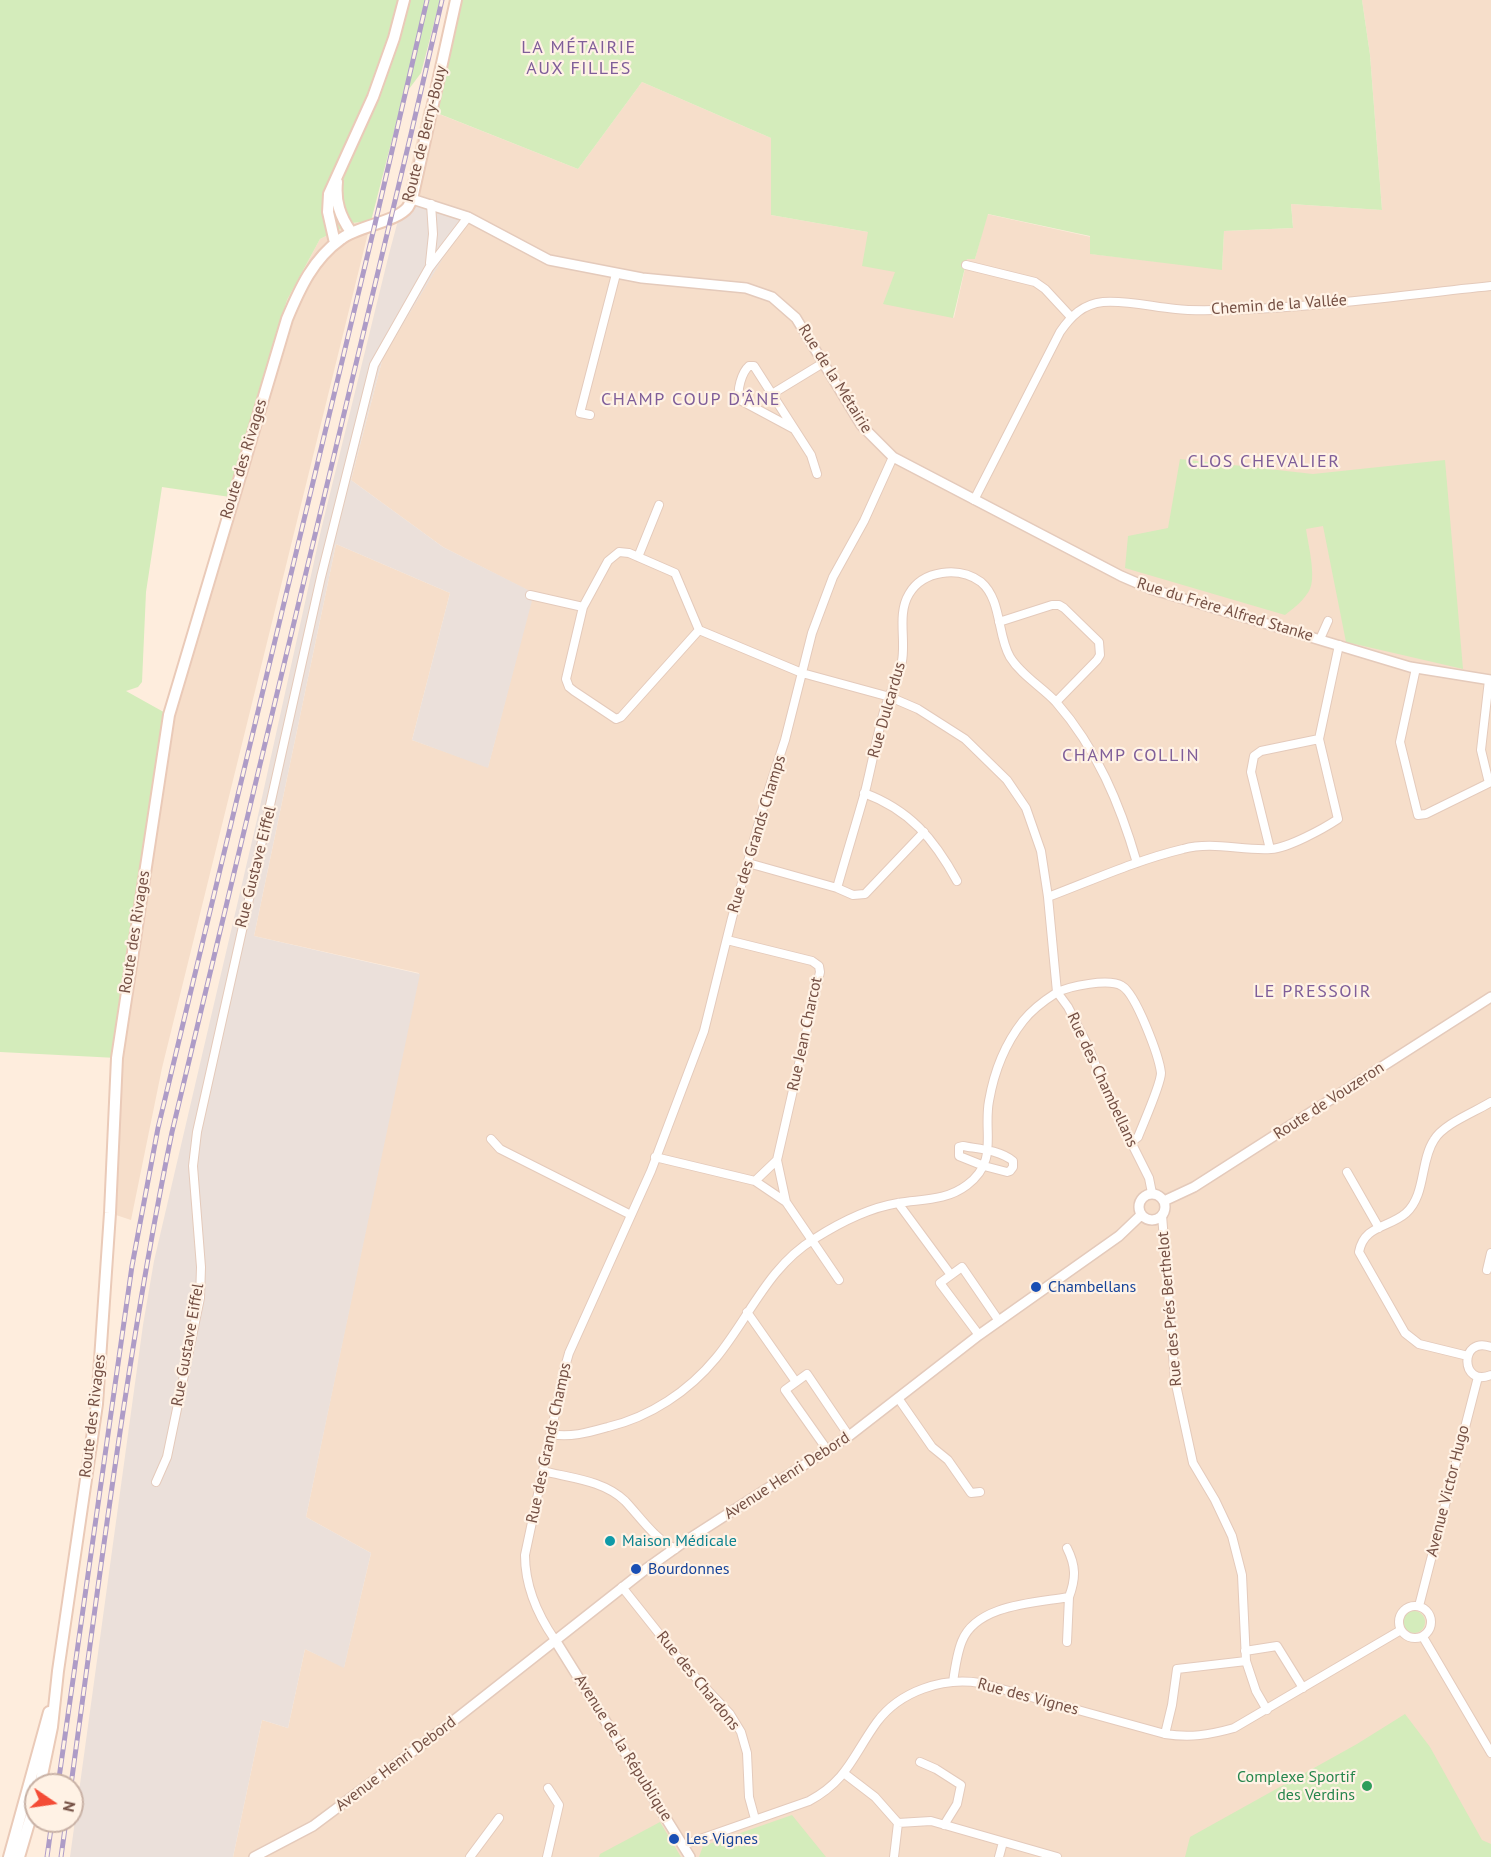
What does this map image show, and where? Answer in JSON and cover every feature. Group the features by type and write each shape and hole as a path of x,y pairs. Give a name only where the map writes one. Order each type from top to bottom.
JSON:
{"main road":[{"path":"335,243 327,203 332,186 373,97 394,38 404,0"},
{"name":"Route de Berry-Bouy","path":"351,232 400,213 412,199 456,0"},
{"path":"338,175 337,202 351,232"},
{"name":"Route des Rivages","path":"58,1671 97,1404 120,1036 169,715 287,319 309,272 335,243 351,232"},
{"path":"42,1773 52,1727 58,1671"},
{"path":"9,1857 58,1671"},
{"path":"19,1857 26,1833"}],"street":[{"name":"Rue de la Métairie","path":"412,199 468,217 549,260 616,274 746,288 772,297 796,318 861,425 893,456 974,500"},
{"name":"Rue Gustave Eiffel","path":"429,268 433,234 431,204"},
{"name":"Rue Gustave Eiffel","path":"156,1482 167,1457 197,1314 201,1267 193,1180 194,1151 321,577 374,365 429,268 468,217"},
{"path":"966,265 1035,282 1045,289 1071,317"},
{"path":"590,415 580,413 616,274"},
{"name":"Chemin de la Vallée","path":"974,500 1060,332 1077,311 1089,305 1103,302 1179,310 1275,308 1491,286"},
{"path":"772,394 824,363"},
{"path":"794,429 740,400 738,395 745,370 749,366 754,366 811,455 817,474"},
{"path":"774,418 778,418 783,411"},
{"name":"Rue des Grands Champs","path":"555,1640 534,1602 525,1570 527,1543 569,1353 651,1171 704,1031 748,863 785,740 812,633 833,577 864,521 893,456"},
{"name":"Rue du Frère Alfred Stanke","path":"974,500 1121,576 1151,589 1416,668 1490,680"},
{"path":"638,556 659,505"},
{"path":"623,552 638,556 675,573 699,630 621,717 616,719 574,691 567,684 566,674 583,607 612,557 623,552"},
{"name":"Rue Dulcardus","path":"837,888 890,697 902,663 904,604 909,592 927,578 947,572 970,575 983,584 992,597 1010,657 1056,702 1088,745 1108,780 1124,818 1137,863"},
{"path":"530,595 583,607"},
{"path":"999,622 1052,605 1059,605 1099,642 1100,655 1056,702"},
{"path":"1320,639 1328,621"},
{"name":"Rue des Chambellans","path":"699,630 802,673 890,697 918,709 948,727 972,746 1007,780 1026,808 1041,851 1058,992 1089,1048 1108,1096 1149,1178 1152,1193"},
{"path":"1048,897 1137,863 1185,848 1207,846 1270,849 1294,843 1338,819 1319,739 1339,645"},
{"path":"1416,668 1400,742 1418,815 1426,814 1489,783 1481,750 1490,680"},
{"path":"1270,849 1251,771 1254,756 1261,751 1319,739"},
{"path":"864,793 884,800 924,832 940,851 957,880"},
{"path":"748,863 837,888 853,895 866,894 924,832"},
{"name":"Rue Jean Charcot","path":"727,940 812,961 819,966 820,972 777,1161 786,1202"},
{"path":"551,1434 560,1436 582,1434 615,1426 639,1417 667,1402 701,1375 717,1357 767,1282 812,1239 867,1211 898,1203 951,1195 969,1184 984,1166 989,1151 987,1124 989,1102 1001,1058 1012,1036 1025,1018 1058,992 1086,984 1110,982 1121,985 1128,991 1143,1020 1161,1075 1138,1137 1130,1143"},
{"name":"Route de Vouzeron","path":"1164,1201 1194,1187 1491,997"},
{"path":"1468,1356 1419,1344 1405,1333 1359,1252 1361,1240 1406,1213 1416,1199 1432,1142 1441,1131 1491,1102"},
{"path":"491,1139 500,1149 631,1215"},
{"path":"963,1146 989,1151 1010,1158 1013,1161 1010,1171 984,1166 958,1156 957,1150 963,1146"},
{"name":"Rue Jean Charcot","path":"655,1156 755,1180 786,1202 839,1281"},
{"path":"755,1180 777,1161"},
{"path":"1347,1172 1379,1228"},
{"path":"1152,1193 1160,1196 1164,1201 1165,1208 1156,1220 1148,1220 1141,1215 1138,1209 1139,1201 1143,1196 1152,1193"},
{"path":"898,1203 951,1275"},
{"name":"Avenue Henri Debord","path":"257,1856 313,1826 448,1725 622,1587 675,1549 849,1436 979,1335 1119,1236 1141,1215"},
{"name":"Rue des Prés Berthelot","path":"1162,1215 1175,1380 1193,1463 1232,1533 1239,1560 1246,1661 1256,1691 1267,1710"},
{"path":"1487,1270 1491,1253"},
{"path":"979,1335 940,1282 962,1267 999,1321"},
{"path":"747,1312 796,1382"},
{"path":"1491,1347 1486,1345 1475,1347 1467,1361 1469,1371 1478,1377 1491,1375"},
{"path":"828,1451 785,1390 807,1374 849,1436"},
{"name":"Avenue Victor Hugo","path":"1419,1606 1478,1377"},
{"path":"898,1398 932,1447 948,1460 971,1493 980,1492"},
{"path":"543,1471 580,1479 624,1500 656,1536 675,1549"},
{"path":"1066,1642 1074,1563 1067,1548"},
{"name":"Rue des Chardons","path":"622,1587 684,1665 730,1714 741,1732 747,1753 749,1797 755,1820"},
{"path":"952,1682 962,1640 981,1618 998,1610 1069,1597"},
{"path":"1419,1606 1428,1611 1432,1621 1430,1630 1424,1637 1413,1639 1401,1630 1399,1621 1402,1612 1410,1607 1419,1606"},
{"name":"Rue des Vignes","path":"683,1845 809,1801 826,1792 845,1774 878,1720 896,1704 923,1688 970,1681 1165,1734 1186,1737 1208,1736 1234,1728 1267,1710 1401,1630"},
{"path":"1424,1637 1491,1753"},
{"name":"Avenue de la République","path":"555,1640 690,1857"},
{"path":"1245,1651 1277,1646 1303,1688"},
{"path":"1165,1734 1177,1669 1246,1661"},
{"path":"920,1762 961,1785 957,1804 944,1825"},
{"path":"845,1774 875,1797 898,1823 894,1857"},
{"path":"548,1788 559,1805 548,1857"},
{"path":"470,1857 499,1818"},
{"path":"898,1823 931,1821 1057,1857"},
{"path":"999,1857 1003,1842"}],"shaded area":[{"path":"1362,0 1491,0 1491,1857 233,1857 262,1720 288,1728 305,1649 344,1667 371,1553 306,1517 419,973 254,936 336,544 450,593 412,740 488,767 533,593 443,547 351,480 383,357 467,217 400,213 424,108 578,169 642,82 771,138 771,215 868,232 895,271 954,318 967,259 975,259 987,214 1091,237 1091,254 1222,269 1224,231 1293,228 1291,204 1382,210 1370,55"},
{"path":"412,199 468,217 383,357 351,480 443,547 534,593 488,768 412,740 450,593 336,544 254,936 420,974 306,1517 371,1553 344,1668 305,1649 288,1728 262,1720 233,1857 70,1857 73,1833 84,1833 84,1773 82,1773 143,1325 154,1261 259,811 321,530 400,213"},
{"path":"371,221 162,1068 131,1220 110,1213 117,1058 169,715 287,300 320,239 352,223"}],"green space":[{"path":"0,0 440,0 421,73 403,97 371,221 352,223 320,239 287,300 230,497 162,487 146,592 142,682 138,687 126,691 169,715 117,1058 0,1052"},
{"path":"456,0 1362,0 1370,55 1382,210 1291,204 1293,228 1224,231 1222,270 1090,254 1090,236 988,214 975,259 967,259 953,318 883,304 895,272 862,266 868,232 771,215 771,138 642,82 578,169 432,111"},
{"path":"1180,459 1313,474 1445,460 1463,669 1346,642 1323,526 1306,529 1312,570 1311,585 1304,598 1285,615 1125,568 1128,536 1168,528"},
{"path":"1414,1611 1422,1614 1425,1622 1422,1630 1414,1633 1406,1630 1403,1622 1406,1614"},
{"name":"Complexe Sportif des Verdins","path":"1405,1714 1430,1747 1482,1840 1491,1844 1491,1857 1185,1857 1190,1837 1357,1744"},
{"path":"792,1815 826,1857 699,1857 703,1846"},
{"path":"660,1822 681,1857 599,1857 600,1854"}],"railway":[{"path":"60,1773 132,1266 158,1128 427,0"},
{"path":"73,1773 129,1376 172,1132 442,0"},
{"path":"47,1857 50,1833"},
{"path":"61,1857 64,1833"}],"place":[{"name":"Chambellans","path":"1036,1287"},
{"name":"Maison Médicale","path":"610,1541"},
{"name":"Bourdonnes","path":"636,1569"},
{"name":"Complexe Sportif des Verdins","path":"1367,1786"},
{"name":"Les Vignes","path":"674,1839"}],"district":[{"name":"LA MÉTAIRIE AUX FILLES","path":"579,58"},
{"name":"CHAMP COUP D'ÂNE","path":"691,400"},
{"name":"CLOS CHEVALIER","path":"1264,462"},
{"name":"CHAMP COLLIN","path":"1131,756"},
{"name":"LE PRESSOIR","path":"1313,992"}]}
